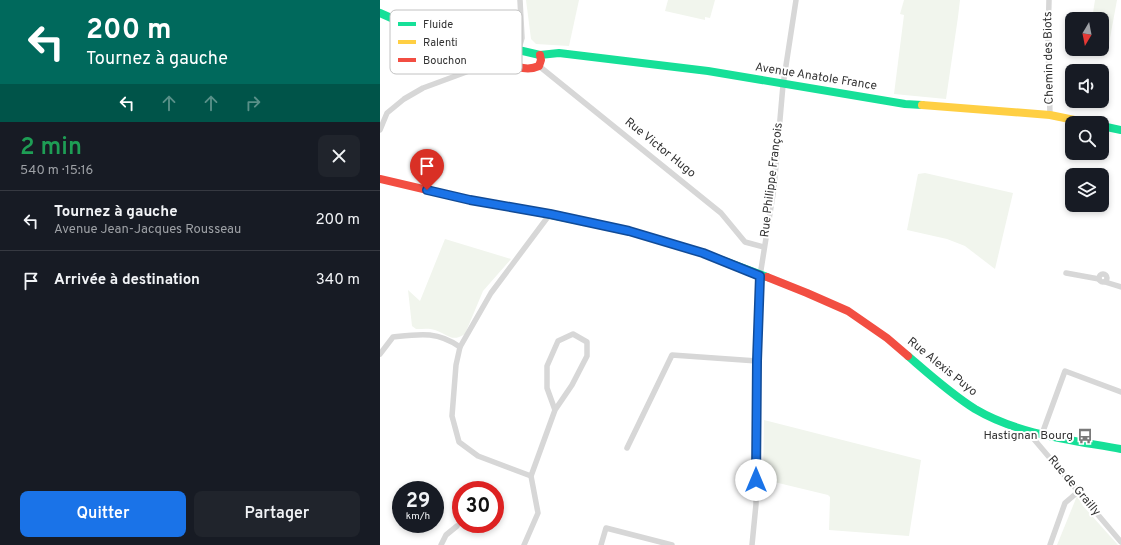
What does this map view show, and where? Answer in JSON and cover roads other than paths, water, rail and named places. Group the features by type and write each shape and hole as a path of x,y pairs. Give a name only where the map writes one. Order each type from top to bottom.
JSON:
{"street":[{"path":"520,0 521,10"},
{"name":"Rue Philippe François","path":"752,545 756,504 757,361 760,276 774,188 783,85 796,0"},
{"name":"Chemin des Biots","path":"1049,0 1048,40 1050,115"},
{"path":"380,13 390,17"},
{"name":"Avenue Anatole France","path":"522,54 540,55 559,53 708,71 783,85 905,104 1050,115 1065,118"},
{"path":"522,67 532,69 539,66 541,60 540,55"},
{"name":"Rue Victor Hugo","path":"539,66 721,213 745,242 764,247"},
{"path":"380,130 387,113 404,99 423,88 458,74"},
{"path":"1109,127 1121,130"},
{"name":"Rue Alexis Puyo","path":"380,179 470,200 550,214 629,231 703,253 807,293 848,311 888,338 948,390 976,409 1003,422 1042,434 1121,449"},
{"path":"531,476 478,456 459,442 452,416 456,365 460,347 491,292 550,214"},
{"path":"1066,273 1099,279 1101,282 1121,286"},
{"path":"380,354 393,337 423,334 444,338 460,347"},
{"path":"524,545 538,513 531,476 555,410 572,385 587,356 587,342 573,334 558,341 547,366 547,388 555,410"},
{"path":"627,448 672,355 757,361"},
{"path":"1042,434 1065,371 1121,392"},
{"name":"Rue de Grailly","path":"1027,430 1121,542"},
{"path":"1050,545 1065,503 1079,491"},
{"path":"601,545 606,528 672,545"},
{"path":"441,545 446,536 452,531"}],"place":[{"name":"Hastignan Bourg","path":"1085,436"}]}
